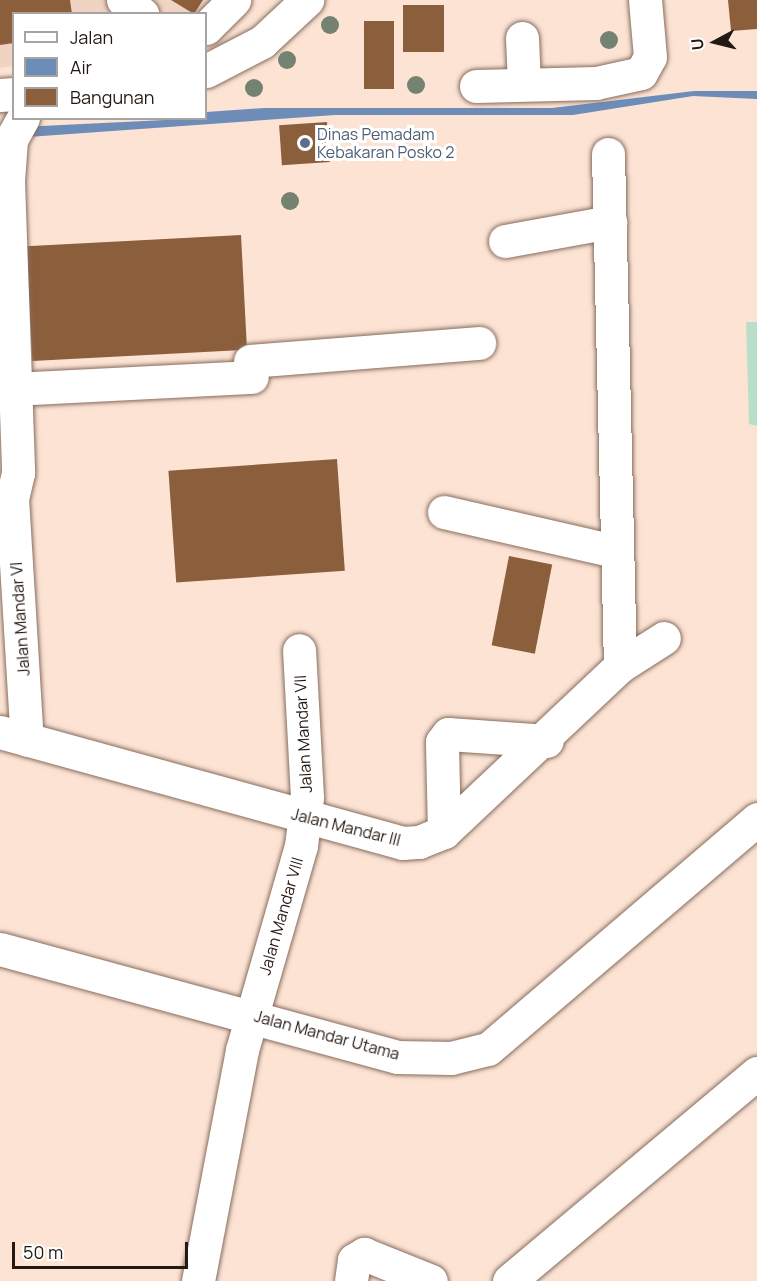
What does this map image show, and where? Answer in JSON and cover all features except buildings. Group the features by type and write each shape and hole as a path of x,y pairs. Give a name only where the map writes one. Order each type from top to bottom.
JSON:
{"street":[{"path":"123,0 139,12"},
{"path":"207,27 234,0"},
{"path":"476,86 596,83 640,73 650,57 645,0"},
{"path":"207,69 261,42 299,3"},
{"path":"522,38 524,84"},
{"path":"608,154 614,551 620,666"},
{"name":"Jalan Mandar VI","path":"9,166 14,389 7,484 14,736"},
{"path":"505,241 610,222"},
{"path":"14,389 251,369 479,343"},
{"path":"444,512 614,551"},
{"name":"Jalan Mandar III","path":"14,736 403,843 444,832 547,741 620,666 664,638"},
{"name":"Jalan Mandar VII","path":"299,650 306,817"},
{"path":"444,832 442,742 448,734 547,741"},
{"name":"Jalan Mandar VIII","path":"198,1281 252,1015 306,817"},
{"name":"Jalan Mandar Utama","path":"0,949 252,1015 397,1057 452,1058 488,1049 757,819"},
{"path":"509,1281 757,1072"},
{"path":"351,1281 354,1260 364,1254 431,1281"}],"shaded area":[{"path":"0,0 252,0 223,37 207,40 207,12 12,12 12,66 0,68"}],"green space":[{"path":"746,322 757,322 757,426 749,424"}],"water":[{"path":"694,91 757,91 757,99 693,96 573,115 335,115 0,139 0,128 207,120 207,112 264,108 552,108"}],"place":[{"name":"Dinas Pemadam Kebakaran Posko 2","path":"305,143"}]}
